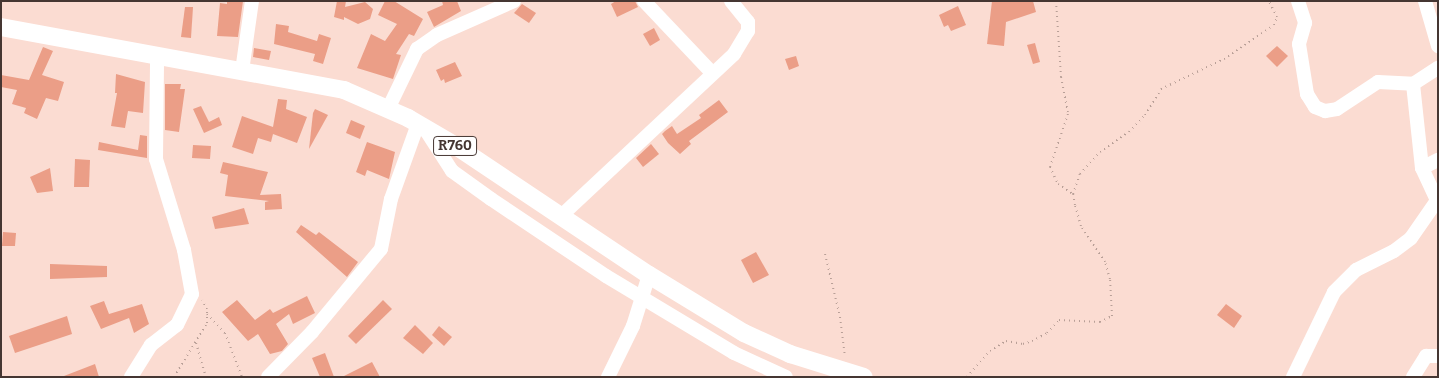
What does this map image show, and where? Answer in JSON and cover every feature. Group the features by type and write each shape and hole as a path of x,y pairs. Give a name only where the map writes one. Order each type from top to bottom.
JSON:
{"main road":[{"name":"R760","path":"1,27 344,90 421,126 649,275 744,333 790,354 845,374 864,377"}],"street":[{"path":"242,71 252,1"},
{"path":"388,109 417,49 437,35 514,1"},
{"path":"644,1 712,74"},
{"path":"561,216 734,54 748,31 748,22 744,13 731,1"},
{"path":"1298,1 1305,23 1299,44 1307,94 1315,107 1325,111 1337,109 1378,82 1413,84 1438,68"},
{"path":"1425,1 1438,46"},
{"path":"131,377 151,345 177,325 192,294 184,250 156,159 157,56"},
{"path":"1293,377 1334,292 1356,270 1394,251 1411,238 1437,203 1422,168 1413,84"},
{"path":"421,126 452,171 642,298 734,353 786,377"},
{"path":"268,377 312,332 382,249 391,199 421,126"},
{"path":"1422,168 1438,160"},
{"path":"608,377 623,350 649,275"},
{"path":"1413,377 1426,356 1438,356"}],"path":[{"path":"1056,1 1061,77 1068,114 1050,167 1058,184 1073,194"},
{"path":"967,377 990,351 1006,342 1023,344 1032,341 1046,333 1059,320 1100,322 1112,316 1110,279 1106,262 1081,226 1073,194 1080,174 1090,161 1130,132 1145,116 1161,89 1224,59 1274,25 1277,17 1269,1"},
{"path":"825,254 840,317 845,374"},
{"path":"174,377 207,324 207,314 199,292"},
{"path":"207,314 225,332 242,377"},
{"path":"196,343 206,377"}],"building":[{"path":"227,1 243,1 238,37 217,36 220,3 227,4"},
{"path":"337,1 346,1 345,7 365,2 373,9 370,19 358,24 344,17 344,20 334,17"},
{"path":"385,1 394,1 423,19 414,36 409,34 396,54 401,55 393,79 357,68 371,34 385,41 397,24 378,15"},
{"path":"442,1 457,1 461,11 434,27 427,12 443,5"},
{"path":"616,1 635,1 638,7 617,17 611,4"},
{"path":"992,1 1033,1 1036,12 1006,22 1004,46 987,44"},
{"path":"522,4 536,13 529,23 514,13"},
{"path":"958,6 966,25 951,31 948,25 944,27 939,15"},
{"path":"185,7 193,7 191,38 181,37"},
{"path":"276,24 289,26 288,32 317,41 319,34 331,38 323,64 313,61 315,54 274,44"},
{"path":"654,28 660,40 650,46 643,34"},
{"path":"1035,43 1040,62 1033,64 1027,45"},
{"path":"1277,46 1288,56 1277,67 1266,56"},
{"path":"43,47 53,51 42,75 64,82 58,101 46,98 37,119 24,113 26,108 12,104 17,90 1,87 1,75 29,80"},
{"path":"254,48 271,51 269,60 253,57"},
{"path":"796,56 799,66 789,70 785,59"},
{"path":"455,62 462,76 445,83 444,79 441,81 436,70"},
{"path":"116,74 145,82 143,113 128,111 125,128 111,126 117,93 115,93"},
{"path":"165,84 181,84 180,89 185,89 179,132 165,130"},
{"path":"278,99 287,100 286,109 307,117 297,143 273,134 271,142 258,138 253,154 232,147 242,116 273,127"},
{"path":"719,100 728,112 689,141 691,144 680,154 668,143 662,134 665,131 672,126 677,134 701,118 699,115"},
{"path":"201,106 209,122 219,117 222,125 204,133 193,109"},
{"path":"315,109 328,115 309,149 313,113"},
{"path":"351,120 365,126 360,139 346,133"},
{"path":"140,135 147,136 147,158 98,150 99,142 138,150"},
{"path":"367,142 395,152 389,179 367,170 365,176 356,172"},
{"path":"651,144 659,154 643,167 636,158"},
{"path":"193,145 211,146 210,159 192,158"},
{"path":"75,159 90,160 89,187 74,187"},
{"path":"223,162 268,172 260,195 281,194 282,209 265,210 265,202 269,201 225,196 228,175 220,173"},
{"path":"50,168 53,191 37,193 30,177"},
{"path":"244,208 249,224 215,229 212,217"},
{"path":"301,225 316,235 319,232 358,262 347,277 296,232"},
{"path":"3,232 16,233 15,246 2,246"},
{"path":"756,252 769,275 753,283 741,260"},
{"path":"50,264 107,266 107,277 50,279"},
{"path":"307,296 315,313 293,324 289,314 276,324 288,344 282,351 270,354 258,334 248,341 222,312 237,300 255,320 270,309 273,313"},
{"path":"383,300 392,309 356,344 348,336"},
{"path":"104,301 109,314 142,304 149,324 134,333 129,318 101,329 90,306"},
{"path":"1226,304 1242,316 1234,328 1217,315"},
{"path":"67,316 72,334 15,353 9,336"},
{"path":"415,325 433,343 423,354 403,338"},
{"path":"439,326 452,337 444,346 432,335"},
{"path":"325,353 334,377 320,377 312,358"},
{"path":"372,362 380,377 342,377"},
{"path":"95,364 99,377 64,377 64,376"}]}
